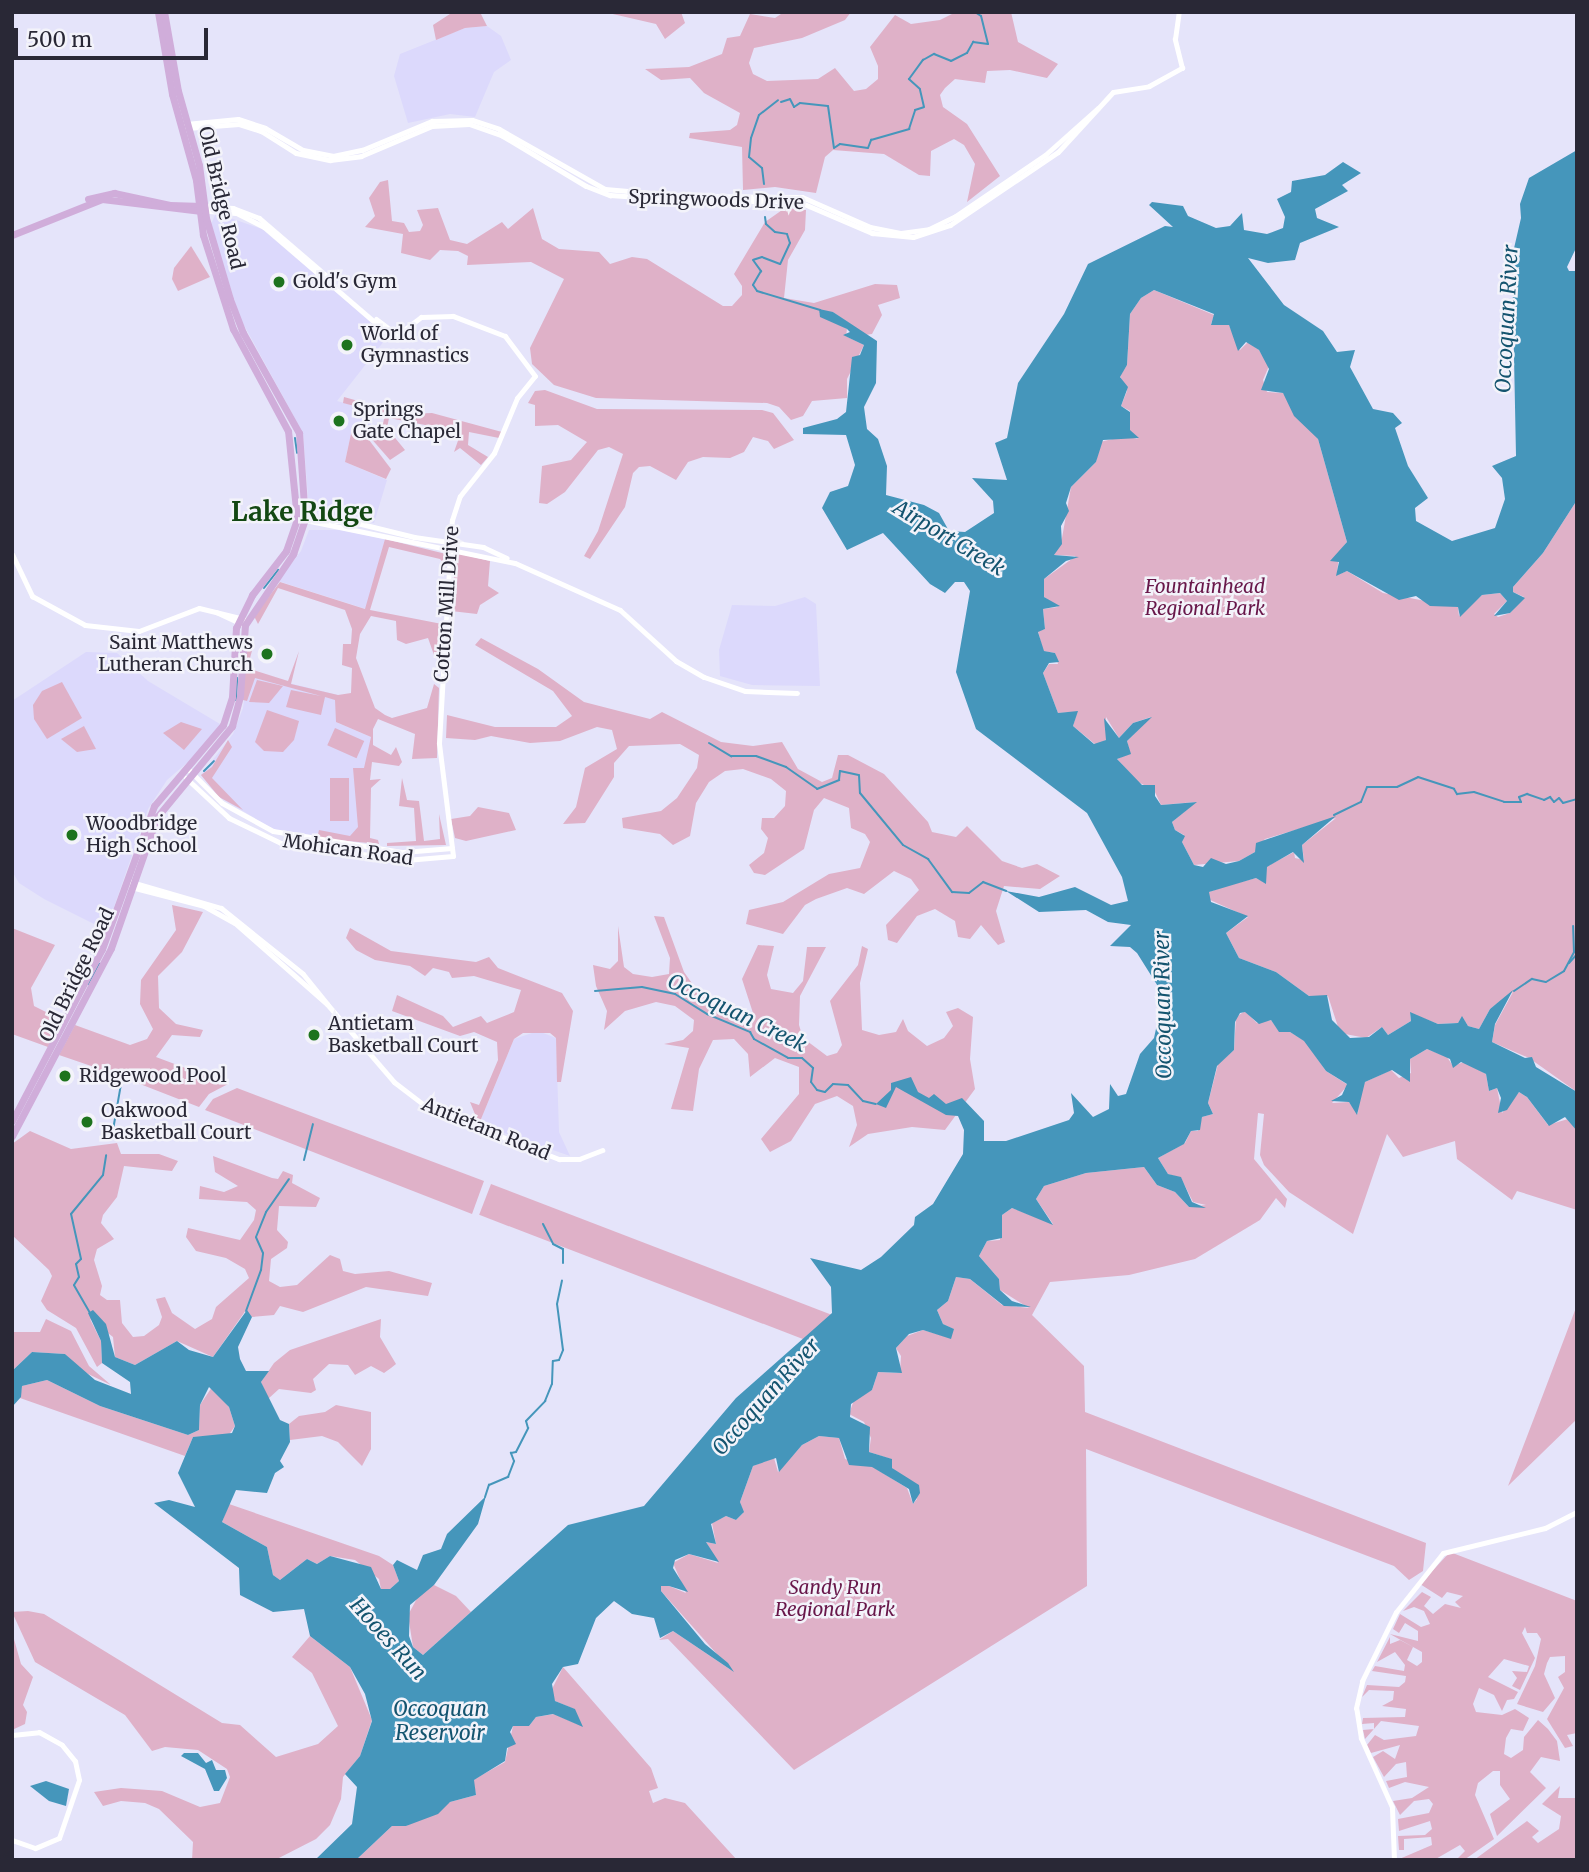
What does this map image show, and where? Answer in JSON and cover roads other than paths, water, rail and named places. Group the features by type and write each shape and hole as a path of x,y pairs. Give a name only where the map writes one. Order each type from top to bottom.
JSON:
{"main road":[{"name":"Old Bridge Road","path":"158,12 170,81 186,126"},
{"name":"Old Bridge Road","path":"164,12 202,208 229,319 288,431 301,519"},
{"path":"12,235 113,198 173,211 202,208"},
{"name":"Old Bridge Road","path":"12,1136 109,953 151,813 210,746 226,718 242,621 290,559 301,519 298,429 238,323 202,208"},
{"path":"288,431 298,429"},
{"name":"Old Bridge Road","path":"12,1121 102,950 130,884"}],"street":[{"name":"Springwoods Drive","path":"186,126 239,124 305,156 339,160 361,156 432,126 469,124 501,135 586,186 610,195 797,201 872,233 907,238 938,231 975,210 1058,152 1098,108 1121,89 1149,86 1182,68 1175,39 1179,12"},
{"name":"Cotton Mill Drive","path":"202,208 236,213 264,228 395,336 421,317 453,316 505,336 535,376 517,398 494,453 457,503 451,546 439,743 453,856"},
{"path":"301,519 353,522 425,542 483,547 620,610 676,661 704,677 745,691 797,693"},
{"path":"12,554 32,596 85,625 135,631 187,610 213,611 242,621"},
{"name":"Mohican Road","path":"187,773 222,803 272,831 403,852 452,848"},
{"name":"Mohican Road","path":"187,773 229,818 281,842 406,860 453,856"},
{"name":"Antietam Road","path":"130,884 223,915 327,1004 394,1082 428,1108 559,1159 579,1158 601,1150"},
{"path":"1394,1860 1392,1807 1360,1738 1356,1708 1362,1681 1396,1612 1443,1553 1545,1528 1577,1512"},
{"path":"12,1735 38,1732 62,1745 75,1761 79,1780 68,1822 57,1840 35,1847 12,1840"}],"water":[{"name":"Occoquan Reservoir","path":"1577,150 1577,246 1567,267 1569,271 1577,271 1577,500 1543,553 1513,587 1513,592 1525,598 1510,613 1494,616 1507,601 1500,593 1482,595 1460,617 1458,607 1430,606 1416,596 1399,600 1347,571 1336,576 1339,562 1330,561 1347,542 1318,439 1294,416 1283,393 1261,390 1269,369 1259,350 1246,342 1238,351 1229,325 1211,325 1214,314 1154,290 1141,298 1130,314 1127,365 1120,377 1128,387 1121,406 1130,412 1130,430 1139,438 1103,440 1096,462 1071,487 1066,503 1069,511 1061,526 1062,544 1054,555 1079,557 1066,561 1044,579 1044,597 1060,606 1043,609 1045,629 1038,632 1044,651 1055,653 1059,662 1049,663 1043,673 1058,713 1078,711 1073,726 1094,744 1106,740 1104,718 1119,738 1133,723 1152,717 1127,741 1131,754 1117,759 1142,785 1155,785 1155,796 1161,805 1197,802 1172,822 1175,830 1185,836 1182,842 1194,865 1203,867 1211,858 1226,864 1239,861 1255,852 1256,843 1336,816 1302,845 1304,863 1293,852 1267,867 1266,884 1256,878 1209,892 1211,902 1248,916 1226,933 1239,958 1276,972 1309,996 1327,995 1332,1020 1350,1038 1369,1037 1382,1027 1388,1035 1411,1021 1410,1012 1438,1024 1458,1023 1462,1016 1468,1026 1479,1029 1490,1009 1513,990 1495,1024 1492,1042 1525,1058 1532,1057 1536,1067 1577,1092 1577,1131 1565,1117 1549,1126 1527,1097 1519,1092 1507,1110 1498,1113 1501,1098 1497,1088 1489,1091 1486,1074 1461,1062 1453,1068 1450,1059 1427,1049 1410,1059 1410,1082 1392,1070 1365,1082 1357,1115 1349,1102 1331,1101 1342,1095 1347,1084 1326,1071 1304,1041 1290,1032 1279,1032 1271,1020 1259,1024 1245,1012 1240,1013 1235,1022 1234,1050 1217,1066 1208,1103 1213,1114 1202,1117 1200,1130 1191,1131 1184,1144 1158,1158 1168,1174 1181,1177 1192,1202 1206,1208 1189,1207 1175,1192 1157,1185 1144,1167 1086,1173 1044,1186 1036,1199 1053,1225 1012,1208 1002,1215 1002,1238 987,1241 979,1256 999,1279 1000,1290 1012,1301 1031,1307 1004,1306 970,1279 956,1277 948,1301 937,1310 943,1324 954,1329 951,1339 923,1330 909,1334 896,1348 902,1373 878,1372 872,1390 851,1404 850,1417 870,1427 869,1452 892,1459 892,1468 919,1485 920,1493 913,1504 909,1489 872,1467 849,1465 839,1438 819,1436 802,1445 779,1472 776,1458 753,1466 740,1502 744,1512 736,1520 726,1516 711,1524 716,1544 706,1542 719,1562 689,1554 675,1560 673,1568 688,1592 669,1586 661,1586 661,1591 705,1644 728,1663 734,1672 673,1631 660,1638 654,1618 632,1614 614,1601 596,1618 578,1664 563,1667 552,1684 555,1701 575,1709 583,1727 553,1714 536,1717 529,1726 513,1726 510,1732 516,1744 507,1748 505,1761 474,1780 476,1795 450,1802 438,1814 406,1826 392,1826 356,1860 315,1860 352,1824 357,1787 345,1774 360,1756 372,1721 365,1694 350,1667 310,1636 304,1609 273,1612 240,1595 239,1568 154,1503 169,1500 195,1507 178,1473 193,1437 232,1433 235,1426 229,1407 209,1387 200,1405 199,1430 188,1435 100,1406 47,1380 22,1386 21,1397 12,1407 12,1371 32,1352 65,1354 95,1380 131,1394 130,1382 102,1363 101,1341 88,1313 93,1310 106,1324 115,1357 135,1365 177,1341 189,1350 213,1357 247,1310 252,1317 238,1347 240,1359 246,1371 269,1371 261,1382 280,1420 289,1424 290,1442 280,1461 284,1467 275,1473 267,1493 236,1490 222,1522 267,1547 273,1575 280,1580 307,1559 317,1564 330,1556 371,1567 381,1589 390,1589 399,1581 393,1565 397,1560 417,1570 423,1555 441,1549 447,1534 486,1496 478,1524 434,1585 410,1605 409,1636 413,1647 423,1655 568,1525 644,1506 736,1398 832,1313 831,1287 810,1258 861,1270 881,1257 914,1225 915,1217 933,1204 963,1154 964,1130 958,1116 946,1115 896,1087 886,1108 876,1104 891,1090 891,1083 911,1077 918,1092 929,1098 934,1094 946,1104 962,1098 984,1121 984,1141 1006,1141 1069,1120 1074,1113 1071,1093 1093,1117 1109,1109 1110,1084 1118,1096 1126,1094 1140,1054 1154,1038 1159,1015 1159,988 1137,953 1130,947 1110,946 1131,925 1108,922 1086,910 1039,912 1006,891 1039,897 1075,887 1111,905 1128,901 1122,877 1087,813 976,729 956,672 970,591 964,582 955,582 945,593 930,584 883,533 847,550 822,508 830,492 848,486 855,465 846,435 803,434 803,428 837,419 846,412 852,357 860,355 864,345 843,335 850,332 847,329 820,317 819,309 833,312 877,341 876,383 864,407 867,429 878,439 887,466 886,495 924,505 939,513 949,531 965,532 994,513 993,501 972,478 1007,480 995,443 1007,438 1018,383 1064,314 1088,264 1165,226 1173,227 1149,205 1152,202 1183,206 1188,216 1216,228 1230,226 1242,213 1244,230 1267,234 1283,228 1285,217 1277,199 1291,192 1292,181 1325,175 1343,162 1361,173 1342,185 1348,191 1315,209 1317,218 1339,227 1300,243 1295,260 1268,263 1248,258 1284,305 1323,331 1337,352 1355,350 1350,367 1373,409 1393,413 1402,423 1395,428 1408,466 1428,498 1415,508 1416,521 1452,541 1495,528 1505,499 1502,478 1492,466 1516,456 1512,257 1521,218 1520,204 1529,178"},
{"path":"184,1753 198,1753 206,1763 212,1760 216,1770 225,1770 227,1778 219,1791 214,1791 205,1769 181,1756"},
{"path":"46,1781 69,1789 66,1806 49,1801 30,1786"}],"waterway":[{"name":"Airport Creek","path":"781,102 790,99 794,107 800,103 828,106 834,148 840,144 868,148 871,140 909,129 915,110 924,107 920,89 909,79 923,60 934,54 951,61 967,53 973,42 988,44 981,16 975,12"},
{"name":"Airport Creek","path":"764,184 762,168 749,157 751,138 759,115 778,100"},
{"name":"Airport Creek","path":"765,217 766,224 775,232 787,234 790,243 780,264 762,257 753,260 761,271 753,285 757,291 820,310"},
{"path":"295,438 297,453"},
{"path":"264,588 278,570"},
{"path":"236,700 237,678"},
{"path":"709,743 731,756 756,756 786,767 817,789 839,780 840,771 859,775 860,793 903,845 928,859 952,892 969,893 983,882 1006,891"},
{"path":"204,771 214,761"},
{"path":"1334,815 1361,802 1367,787 1397,787 1418,777 1454,789 1457,794 1474,792 1504,802 1521,802 1519,797 1527,794 1544,800 1550,797 1554,802 1559,798 1563,803 1577,799"},
{"path":"1514,991 1532,979 1546,982 1564,971 1574,952 1573,926"},
{"path":"1569,963 1577,954"},
{"path":"88,984 99,964"},
{"name":"Occoquan Creek","path":"595,991 642,987 675,994 707,1014 750,1032 754,1039 788,1058 802,1058 813,1068 811,1082 817,1090 825,1092 833,1084 848,1085 863,1101 876,1104"},
{"path":"113,1130 121,1084"},
{"path":"304,1160 313,1124"},
{"path":"90,1313 74,1285 79,1277 76,1264 81,1259 71,1214 103,1175 106,1155"},
{"path":"246,1311 261,1270 263,1253 256,1237 266,1212 289,1179"},
{"path":"543,1224 553,1244 563,1249 563,1263"},
{"path":"485,1497 489,1485 508,1477 514,1461 511,1453 516,1452 528,1428 526,1421 545,1401 552,1384 553,1361 559,1360 563,1350 557,1304 562,1281"}],"place":[{"name":"Gold's Gym","path":"279,282"},
{"name":"World of Gymnastics","path":"347,345"},
{"name":"Springs Gate Chapel","path":"339,421"},
{"name":"Saint Matthews Lutheran Church","path":"267,654"},
{"name":"Woodbridge High School","path":"72,835"},
{"name":"Antietam Basketball Court","path":"314,1035"},
{"name":"Ridgewood Pool","path":"65,1076"},
{"name":"Oakwood Basketball Court","path":"87,1122"}],"district":[{"name":"Lake Ridge","path":"302,512"}],"water label":[{"name":"Occoquan River","path":"1507,319"},
{"name":"Occoquan River","path":"1163,1005"},
{"name":"Occoquan River","path":"766,1397"},
{"name":"Hooes Run","path":"388,1639"}],"park label":[{"name":"Fountainhead Regional Park","path":"1205,598"},
{"name":"Sandy Run Regional Park","path":"835,1599"}]}
